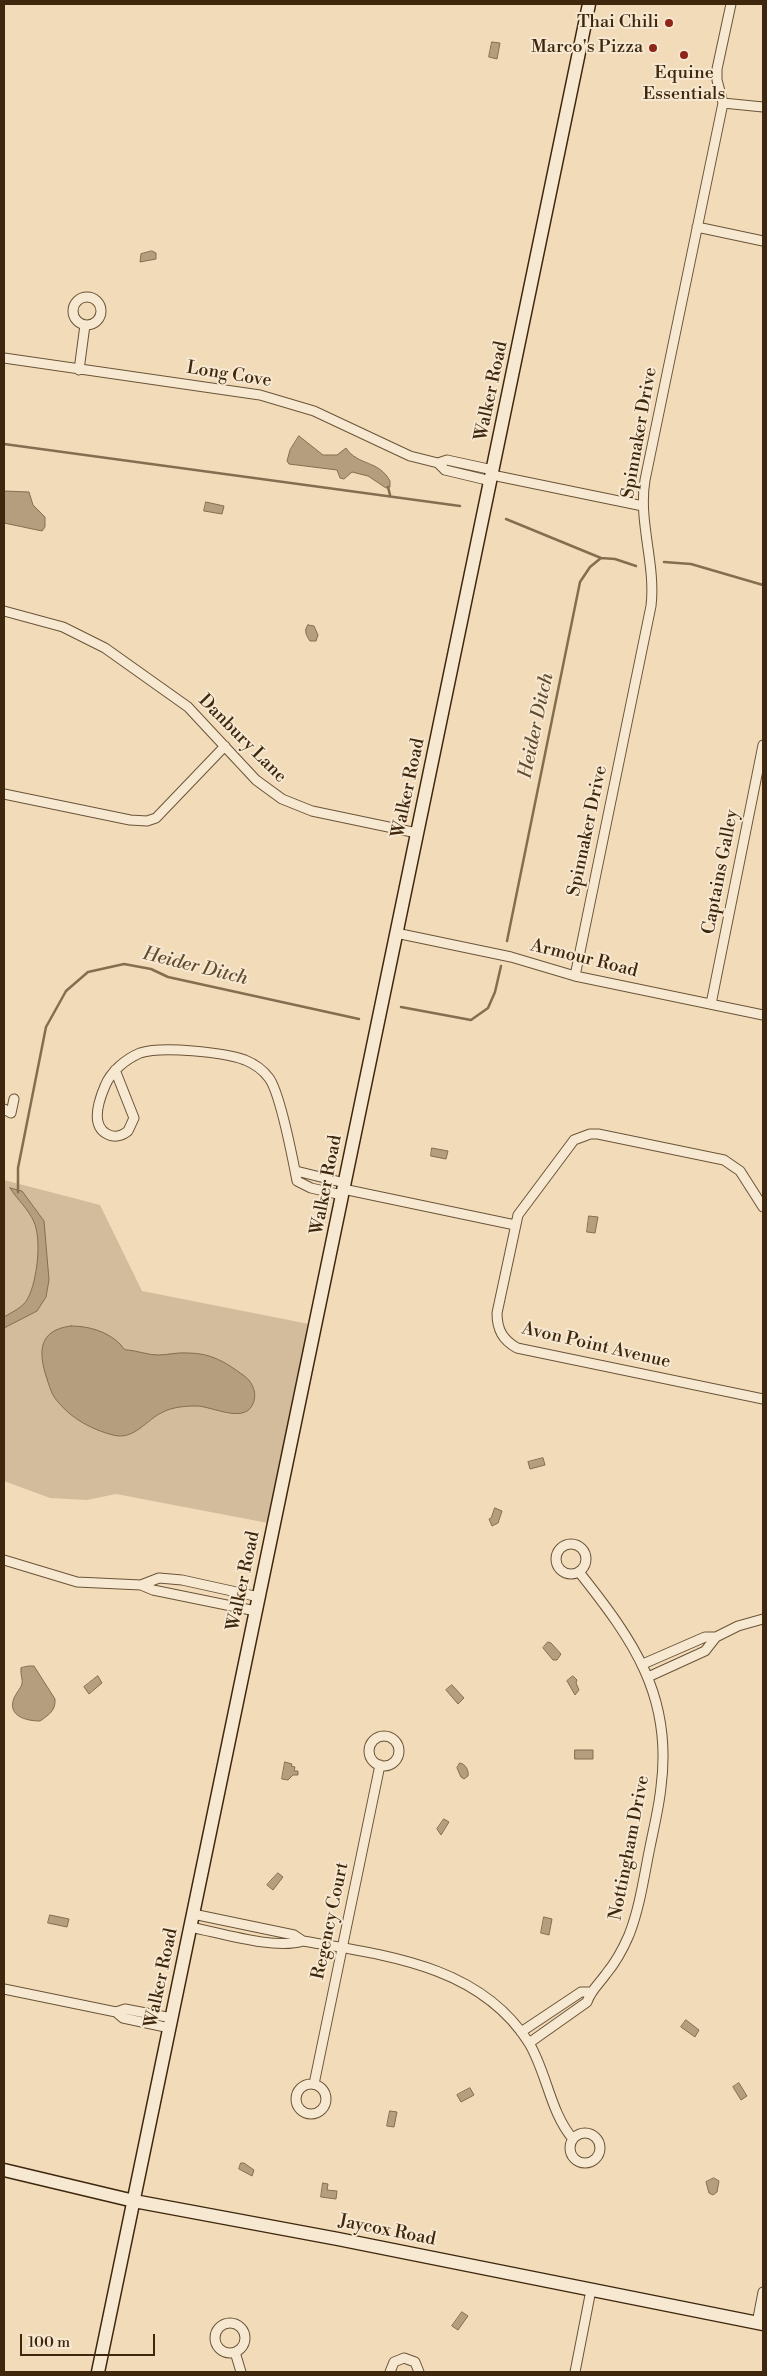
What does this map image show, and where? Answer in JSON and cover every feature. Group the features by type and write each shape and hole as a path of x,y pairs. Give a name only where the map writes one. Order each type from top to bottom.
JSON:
{"street":[{"name":"Walker Road","path":"98,2372 589,4"},
{"path":"731,4 717,69 717,80 723,103 763,107"},
{"name":"Spinnaker Drive","path":"575,976 651,606 652,568 642,506 645,480 723,103"},
{"path":"697,227 763,241"},
{"path":"79,370 85,325"},
{"name":"Long Cove","path":"4,358 260,395 314,411 410,456 438,463 447,460 492,475 642,506"},
{"name":"Danbury Lane","path":"4,612 62,627 105,648 188,707 260,784 291,804 312,811 417,833"},
{"name":"Captains Galley","path":"711,1004 763,745"},
{"path":"4,794 130,820 147,821 164,811 226,746"},
{"name":"Armour Road","path":"396,933 511,957 575,976 763,1015"},
{"path":"116,1070 134,1118 128,1131 114,1136 101,1129 97,1113 99,1098 106,1083 116,1070 126,1060 155,1050 223,1055 244,1060 258,1067 270,1079 276,1094 296,1171 343,1189 515,1225"},
{"path":"4,1110 11,1112 14,1099"},
{"name":"Avon Point Avenue","path":"763,1207 740,1171 724,1160 598,1134 590,1134 574,1140 522,1209 515,1225 497,1313 499,1330 510,1343 523,1349 763,1398"},
{"path":"4,1560 77,1582 141,1585 153,1590 256,1612"},
{"name":"Nottingham Drive","path":"529,2043 587,2002 590,1992 615,1962 629,1934 638,1904 662,1787 663,1746 657,1705 648,1676 624,1630 579,1572"},
{"path":"141,1585 159,1578 182,1580 259,1597"},
{"path":"643,1664 705,1638 716,1637 738,1626 763,1619"},
{"path":"648,1676 705,1652 716,1637"},
{"name":"Regency Court","path":"314,2084 380,1766"},
{"path":"193,1914 294,1936 303,1941 424,1965 454,1977 495,2004 521,2032 541,2067 563,2126 573,2139"},
{"path":"190,1927 273,1943 292,1945 303,1941"},
{"path":"4,1989 116,2012 125,2009 171,2023"},
{"name":"Nottingham Drive","path":"521,2032 581,1992 590,1992"},
{"name":"Jaycox Road","path":"4,2170 134,2201 338,2238 760,2323"},
{"path":"575,2372 591,2290"},
{"path":"760,2323 763,2292"},
{"path":"235,2352 241,2372"},
{"path":"390,2372 394,2362 406,2358 415,2362 419,2372"}],"shaded area":[{"path":"492,42 500,43 497,59 489,57"},
{"path":"152,251 156,253 156,259 140,262 141,254"},
{"path":"299,436 323,455 337,455 346,448 356,458 374,466 385,474 390,481 390,487 386,488 368,476 352,472 344,479 340,478 337,470 289,464 287,461 290,450"},
{"path":"4,491 29,492 33,505 45,517 45,527 42,531 4,523"},
{"path":"206,502 224,506 222,514 204,511"},
{"path":"308,625 314,626 318,635 316,641 310,641 308,638 306,631"},
{"path":"432,1148 448,1151 446,1159 431,1156"},
{"path":"4,1180 100,1205 142,1291 309,1324 268,1523 116,1494 87,1500 50,1498 4,1481"},
{"path":"10,1188 22,1191 44,1221 49,1280 46,1297 37,1311 4,1328 4,1317 21,1307 28,1298 34,1281 38,1249 34,1222"},
{"path":"589,1216 598,1217 595,1233 587,1232"},
{"path":"71,1326 91,1328 103,1333 115,1339 126,1350 154,1355 196,1353 217,1359 249,1380 254,1390 254,1401 250,1408 237,1414 196,1406 171,1409 157,1415 127,1435 113,1435 98,1430 83,1423 64,1409 50,1389 44,1369 42,1351 47,1337 60,1328"},
{"path":"543,1458 545,1465 530,1469 528,1462"},
{"path":"495,1508 502,1511 498,1523 492,1526 489,1519"},
{"path":"548,1642 561,1654 557,1660 553,1660 543,1648"},
{"path":"34,1666 55,1699 53,1709 40,1721 29,1720 19,1716 13,1709 14,1698 22,1684 21,1668"},
{"path":"98,1676 102,1683 89,1694 84,1687"},
{"path":"573,1676 577,1680 576,1683 579,1690 575,1695 567,1681"},
{"path":"452,1685 464,1698 458,1704 446,1690"},
{"path":"575,1750 593,1750 593,1759 575,1759"},
{"path":"285,1762 295,1767 294,1771 298,1771 298,1775 293,1775 288,1780 282,1779"},
{"path":"460,1763 465,1766 468,1772 468,1776 464,1779 457,1768"},
{"path":"444,1819 449,1822 441,1835 437,1829"},
{"path":"278,1873 283,1877 273,1890 267,1885"},
{"path":"50,1915 69,1919 67,1927 48,1923"},
{"path":"544,1917 552,1919 549,1935 541,1933"},
{"path":"686,2020 699,2030 695,2037 681,2027"},
{"path":"739,2083 747,2096 741,2100 733,2087"},
{"path":"470,2088 474,2095 461,2102 457,2095"},
{"path":"390,2111 397,2112 394,2127 387,2126"},
{"path":"241,2163 254,2170 252,2176 239,2169"},
{"path":"714,2178 719,2181 717,2192 713,2195 709,2193 706,2182"},
{"path":"323,2183 328,2184 327,2190 337,2191 336,2199 321,2197"},
{"path":"462,2312 468,2316 458,2330 452,2326"}],"waterway":[{"path":"4,444 460,506"},
{"path":"388,487 390,495"},
{"path":"506,519 601,558"},
{"name":"Heider Ditch","path":"507,941 580,582 590,567 601,558 615,559 636,566"},
{"name":"Heider Ditch","path":"664,562 691,564 763,585"},
{"name":"Heider Ditch","path":"18,1192 18,1168 46,1027 66,991 88,972 124,964 151,969 168,977 359,1019"},
{"name":"Heider Ditch","path":"401,1007 471,1020 488,1008 495,992 501,966"}],"place":[{"name":"Thai Chili","path":"669,23"},
{"name":"Marco's Pizza","path":"653,48"},
{"name":"Equine Essentials","path":"684,55"}]}
